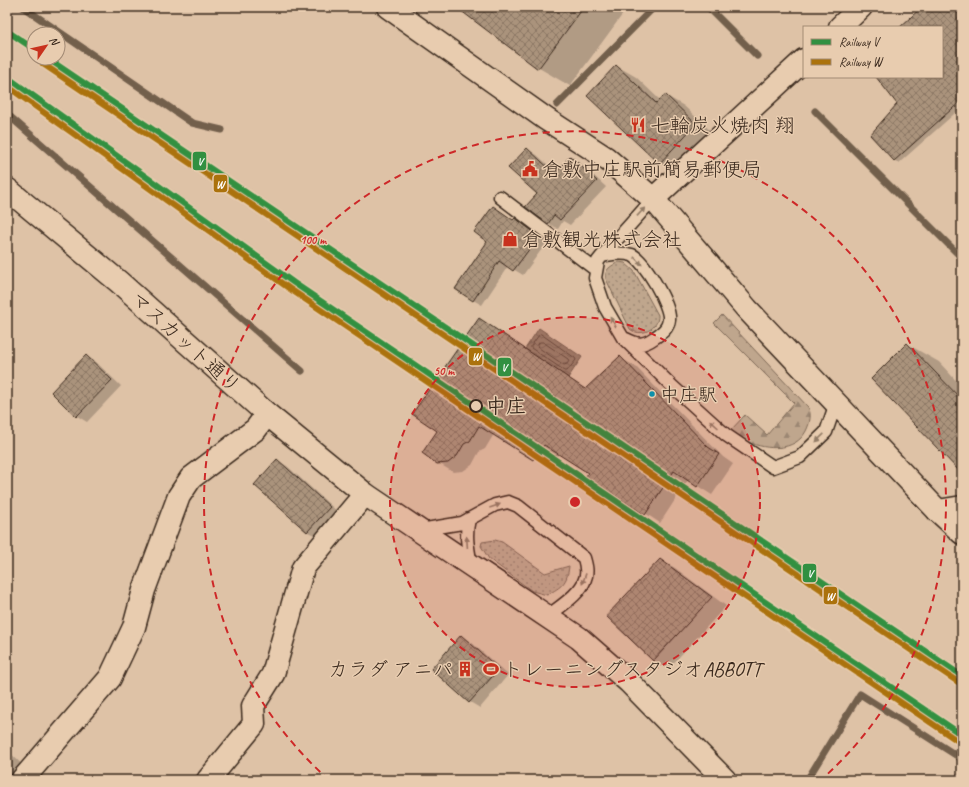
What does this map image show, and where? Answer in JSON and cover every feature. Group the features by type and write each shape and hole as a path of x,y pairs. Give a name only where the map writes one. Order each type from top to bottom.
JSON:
{"street":[{"path":"388,7 546,119 606,158 653,199 747,309 938,511 962,533"},
{"path":"841,26 861,7"},
{"path":"653,199 803,61"},
{"name":"マスカット通り","path":"7,189 119,282 267,414 365,494 579,638 629,682 725,780"},
{"path":"22,780 110,678 134,627 144,590 179,496 191,478 256,429 267,414"},
{"path":"208,780 254,724 253,706 273,674 303,568 365,494"},
{"path":"938,511 962,507"}],"lane":[{"path":"500,197 596,270"},
{"path":"653,199 598,261 594,278 605,307 623,338 673,387 726,435 773,467 800,457 826,432 836,403"},
{"path":"602,256 621,253 633,256 649,273 666,302 670,319 665,331 647,343 637,344 623,338"},
{"path":"419,530 462,523 495,505 508,502 518,506 584,558 587,568 585,580 578,591 547,617"},
{"path":"470,519 466,530 471,565"}],"green space":[{"path":"619,262 625,263 634,271 658,315 655,324 648,331 639,333 630,329 606,279 607,270"},
{"path":"722,315 808,407 810,416 809,425 801,438 795,443 788,446 772,448 764,447 748,442 730,431 745,415 767,435 794,403 714,323"},
{"path":"495,540 502,542 545,573 569,566 565,581 560,587 547,595 532,591 489,559 481,546 482,542"}],"water":[{"path":"539,328 582,357 568,378 525,349"}],"building":[{"path":"456,7 584,7 538,69"},
{"path":"922,7 962,7 962,100 894,161 870,135 897,104 877,78 943,78 943,26 901,26"},
{"path":"616,65 656,103 665,94 696,124 659,164 587,96"},
{"path":"527,148 555,174 570,156 597,181 560,220 554,215 548,224 525,207 537,194 508,168"},
{"name":"倉敷観光株式会社","path":"493,206 513,220 515,218 539,236 513,271 499,261 473,301 455,289 487,242 474,232"},
{"path":"479,318 585,389 620,356 708,447 719,454 697,487 674,471 645,515 586,476 588,473 544,445 533,460 479,426 470,441 464,444 457,456 448,463 437,464 422,453 437,431 412,414"},
{"path":"907,343 962,400 962,474 871,379"},
{"path":"86,355 112,380 76,417 51,392"},
{"path":"277,459 330,507 307,532 254,485"},
{"path":"660,559 712,597 653,661 606,616"},
{"name":"カラダ アニパ","path":"461,635 499,669 469,703 431,669"}],"waterway":[{"path":"23,7 192,123 222,130"},
{"path":"557,105 654,7"},
{"path":"708,7 757,56"},
{"path":"815,111 962,258"},
{"path":"7,114 302,371"},
{"path":"807,780 860,694 962,759"}],"rail line":[{"name":"V","path":"7,31 26,44"},
{"name":"W","path":"46,66 958,682"},
{"name":"V","path":"59,66 962,676"},
{"name":"V","path":"7,77 294,283 962,735"},
{"name":"W","path":"7,86 290,289 958,741"}],"place":[{"name":"七輪炭火焼肉 翔","path":"638,125"},
{"name":"倉敷中庄駅前簡易郵便局","path":"530,169"},
{"name":"倉敷観光株式会社","path":"510,239"},
{"name":"中庄駅","path":"652,394"},
{"name":"中庄","path":"476,406"},
{"name":"カラダ アニパ","path":"465,669"},
{"name":"トレーニングスタジオABBOTT","path":"491,669"}]}
